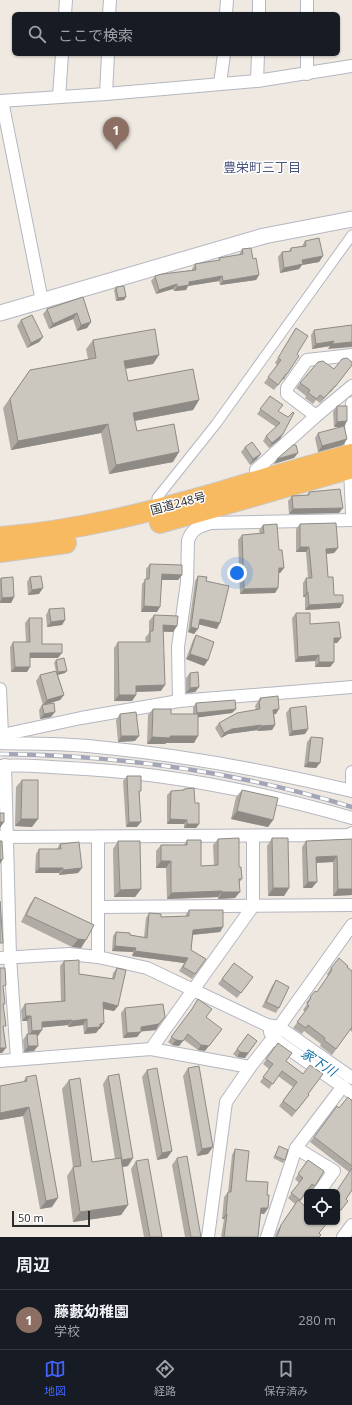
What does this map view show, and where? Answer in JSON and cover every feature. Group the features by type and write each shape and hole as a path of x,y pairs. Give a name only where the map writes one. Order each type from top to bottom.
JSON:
{"highway":[{"name":"国道248号","path":"0,537 74,528 117,519 258,481 351,461"},
{"name":"国道248号","path":"0,552 66,543 152,525 208,517 351,461"}],"street":[{"path":"65,12 66,0"},
{"path":"110,0 110,12"},
{"path":"226,12 227,0"},
{"path":"258,12 259,0"},
{"path":"307,0 307,12"},
{"path":"59,97 62,56"},
{"path":"106,94 108,56"},
{"path":"220,84 224,56"},
{"path":"257,81 258,56"},
{"path":"307,56 307,74"},
{"path":"42,301 1,101 257,81 352,66"},
{"path":"0,313 264,236 352,219"},
{"path":"157,498 235,399 352,235"},
{"path":"316,416 287,394 287,388 307,360 352,354"},
{"path":"258,481 256,470 352,386"},
{"path":"352,403 352,513"},
{"path":"179,701 178,648 187,582 188,541 196,528 208,517 352,520"},
{"path":"1,739 81,718 179,701 352,687"},
{"path":"0,688 1,739"},
{"path":"1,739 96,746 170,755 253,770 352,791 352,772"},
{"path":"17,1059 5,957 2,766 104,770 177,778 255,792 352,818"},
{"path":"3,837 348,835 352,833"},
{"path":"151,1049 253,906 253,836"},
{"path":"98,837 98,957"},
{"path":"98,907 352,905"},
{"path":"208,1237 226,1102 352,925"},
{"path":"5,957 69,954 98,957 147,968 267,1025 279,1027 351,1074"},
{"path":"267,1025 273,1038 347,1089 296,1148 267,1237"},
{"path":"0,1060 151,1049 250,1067"},
{"path":"296,1148 334,1172 321,1189"},
{"path":"343,1237 352,1225"}],"building":[{"path":"319,238 323,256 302,260 303,264 284,268 282,252 291,251 291,248 306,246 305,241"},
{"path":"251,248 253,259 256,258 259,275 223,281 222,276 189,282 189,285 177,287 177,284 159,290 155,276 196,270 195,264 243,254 242,249"},
{"path":"124,286 126,297 118,298 116,287"},
{"path":"83,297 91,322 81,325 77,313 53,324 47,309"},
{"path":"32,315 43,337 31,343 21,320"},
{"path":"352,325 352,342 332,344 334,341 316,344 314,330"},
{"path":"296,328 308,336 297,354 299,356 278,385 268,377 281,360 278,358"},
{"path":"155,329 159,355 124,361 128,381 193,369 199,400 133,413 137,431 174,424 179,452 116,465 108,424 18,441 10,399 30,370 96,358 93,340"},
{"path":"347,358 352,362 352,365 335,387 324,398 320,395 317,399 308,393 310,390 300,383 318,362 323,361 334,369 342,359"},
{"path":"270,396 283,405 278,411 288,417 293,412 294,413 283,434 272,443 266,436 280,423 260,409"},
{"path":"337,406 347,406 347,421 337,422"},
{"path":"344,426 347,439 322,446 318,433"},
{"path":"252,442 261,454 253,459 245,447"},
{"path":"293,445 296,445 298,453 277,459"},
{"path":"340,489 343,508 293,509 292,496 309,495 309,492"},
{"path":"336,523 338,548 326,549 328,577 333,577 334,595 343,595 343,603 309,605 306,578 312,578 309,547 300,547 300,524"},
{"path":"277,524 279,550 282,550 284,568 279,568 278,588 244,589 242,535 264,533 263,525"},
{"path":"150,564 182,565 182,575 162,574 160,607 144,606 145,579 149,579"},
{"path":"41,576 43,588 32,590 30,577"},
{"path":"198,576 207,577 206,581 229,586 220,623 200,619 198,629 191,627"},
{"path":"13,577 14,597 2,598 1,578"},
{"path":"64,608 65,620 51,622 49,609"},
{"path":"296,613 310,613 310,624 339,622 341,638 334,638 334,662 319,662 319,655 298,657"},
{"path":"154,615 178,616 177,626 163,625 165,685 136,686 136,695 119,695 118,642 150,642 150,631 153,631"},
{"path":"29,618 42,618 42,644 62,644 62,653 30,653 30,667 15,667 13,642 30,642"},
{"path":"196,635 214,642 208,660 190,654"},
{"path":"64,658 67,671 58,672 56,660"},
{"path":"56,671 64,695 47,700 40,675"},
{"path":"198,672 199,687 190,688 190,673"},
{"path":"278,696 279,709 273,710 275,725 261,725 232,729 224,733 219,723 237,713 260,709 260,698"},
{"path":"235,700 236,709 197,713 196,703"},
{"path":"54,703 55,712 44,714 42,705"},
{"path":"306,706 308,729 292,731 290,708"},
{"path":"153,709 171,709 171,714 198,714 198,736 170,736 170,738 152,737"},
{"path":"136,712 139,736 121,736 120,714"},
{"path":"311,737 323,738 320,763 308,762"},
{"path":"127,776 141,776 141,791 139,791 141,822 129,822"},
{"path":"22,780 38,780 38,819 21,819"},
{"path":"194,788 195,803 199,803 199,824 187,824 187,820 170,819 171,791"},
{"path":"242,790 278,798 273,820 237,811"},
{"path":"0,813 4,813 4,822 0,822"},
{"path":"239,838 239,867 241,867 242,879 239,879 240,892 222,891 171,893 171,861 161,861 161,845 187,845 187,840 201,840 201,866 218,865 218,839"},
{"path":"272,838 288,838 289,888 273,888"},
{"path":"352,839 352,889 338,889 337,856 316,857 317,882 308,882 306,841"},
{"path":"0,841 2,841 3,859 0,860"},
{"path":"118,841 140,841 141,889 120,890"},
{"path":"79,842 82,868 63,870 63,868 39,868 39,849 61,849 60,844"},
{"path":"35,897 94,925 86,940 78,939 26,915"},
{"path":"0,901 3,943 0,943"},
{"path":"189,910 223,910 223,927 193,930 191,950 206,959 195,974 183,967 188,958 135,951 136,948 115,946 116,932 130,933 130,935 147,938 149,913 161,914 161,917 189,916"},
{"path":"339,958 352,971 352,1027 336,1049 308,1025 306,1028 297,1022 309,1006 307,1004 311,998 310,997 315,991 317,992 332,970 331,968"},
{"path":"79,960 79,974 114,979 117,968 126,970 118,1006 103,1002 104,1023 100,1024 100,1027 87,1028 87,1019 42,1022 42,1030 32,1031 31,1016 26,1016 25,1004 65,1001 64,961"},
{"path":"234,963 253,977 241,993 222,979"},
{"path":"0,968 5,968 6,985 3,986 5,1004 3,1004 6,1026 3,1026 6,1048 0,1048"},
{"path":"276,980 289,987 279,1008 266,1002"},
{"path":"198,999 212,1009 206,1017 222,1029 209,1046 201,1045 188,1034 183,1041 176,1040 171,1037"},
{"path":"163,1004 165,1017 159,1024 141,1027 141,1032 127,1033 125,1008"},
{"path":"27,1034 37,1034 38,1046 28,1046"},
{"path":"248,1034 257,1041 248,1053 240,1052 237,1049"},
{"path":"278,1043 292,1053 286,1061 303,1074 310,1065 323,1074 296,1111 283,1101 297,1082 282,1071 273,1084 263,1077 273,1064 266,1059"},
{"path":"199,1066 213,1147 202,1149 188,1068"},
{"path":"157,1068 172,1151 162,1153 147,1070"},
{"path":"119,1074 133,1158 122,1160 108,1076"},
{"path":"36,1075 58,1198 46,1201 29,1107 0,1113 0,1086 27,1081 26,1077"},
{"path":"80,1078 92,1162 121,1158 128,1205 80,1212 73,1167 81,1166 69,1080"},
{"path":"348,1097 352,1101 352,1166 314,1137 337,1106 339,1108"},
{"path":"279,1146 288,1150 285,1160 275,1156"},
{"path":"235,1149 249,1151 246,1181 268,1182 268,1208 261,1208 258,1237 224,1237 228,1192 231,1192"},
{"path":"187,1156 201,1237 191,1237 177,1158"},
{"path":"148,1159 162,1237 150,1237 136,1161"},
{"path":"308,1160 324,1171 315,1186 312,1184 308,1189 304,1189 304,1195 300,1200 291,1193 303,1178 298,1174"},
{"path":"352,1168 352,1190 346,1199 348,1201 341,1210 340,1189 338,1189"},
{"path":"298,1200 304,1205 304,1225 326,1225 319,1233 321,1235 319,1237 276,1237 281,1225"}],"waterway":[{"name":"家下川","path":"285,1040 324,1065"}],"railway":[{"path":"0,754 89,758 178,768 266,784 352,807"}],"place":[{"name":"藤藪幼稚園","path":"116,150"}],"district":[{"name":"豊栄町三丁目","path":"262,167"}]}
